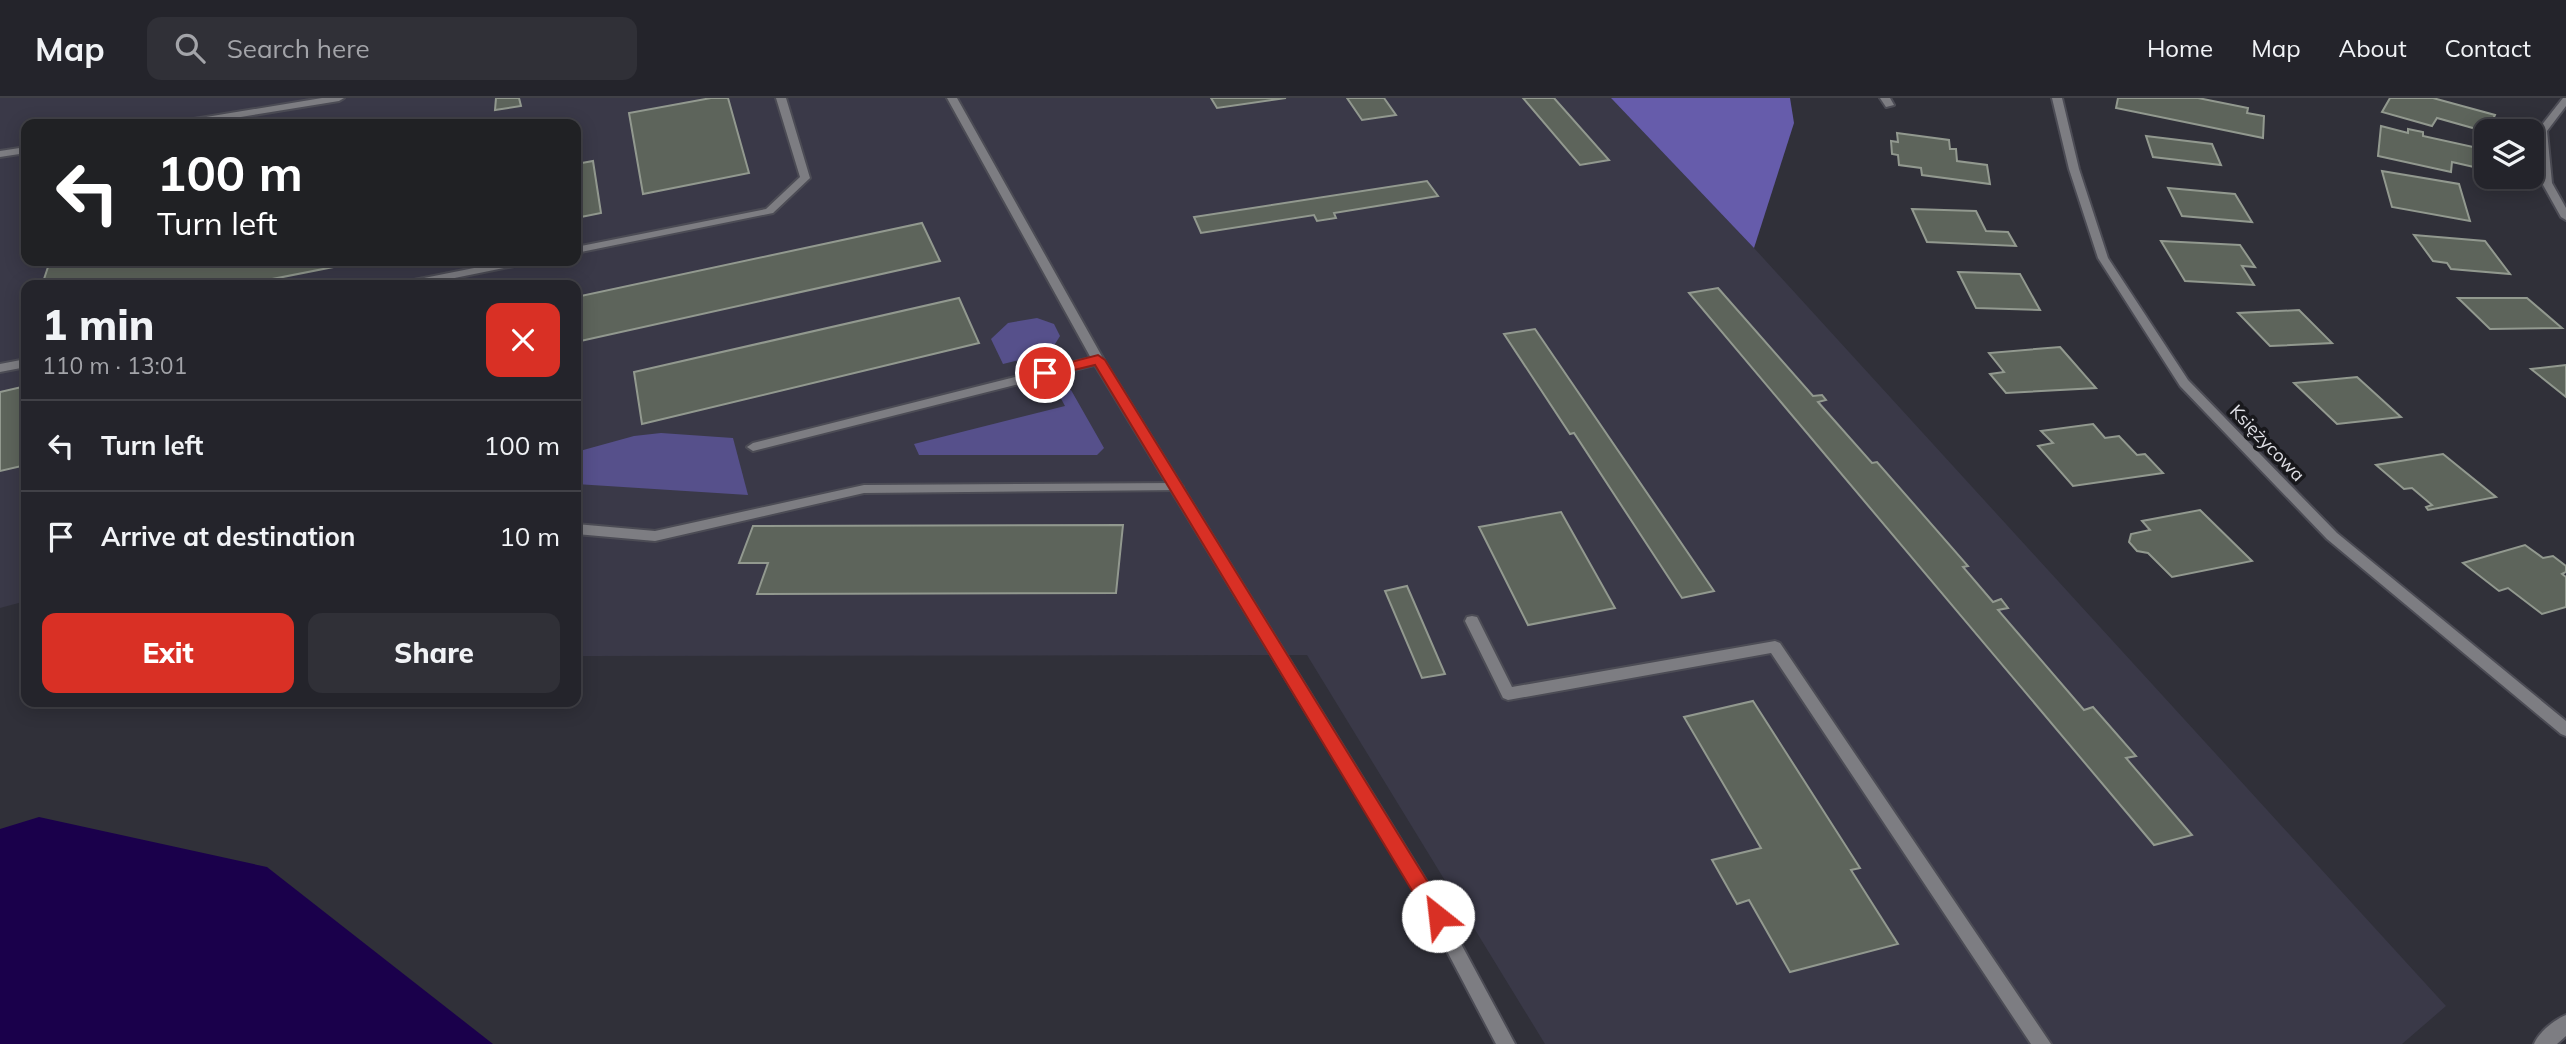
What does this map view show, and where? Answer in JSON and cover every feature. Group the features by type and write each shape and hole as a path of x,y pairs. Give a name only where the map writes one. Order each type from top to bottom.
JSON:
{"street":[{"path":"211,119 339,98"},
{"path":"581,249 769,211 804,178 781,98"},
{"path":"952,98 1098,360 1426,895 1506,1044"},
{"name":"Księżycowa","path":"2057,98 2074,169 2103,258 2184,383 2332,536 2566,730"},
{"path":"2566,100 2542,131 2547,183 2566,217"},
{"path":"0,155 21,151"},
{"path":"429,280 499,266"},
{"path":"753,447 1098,360"},
{"path":"0,368 21,364"},
{"path":"581,529 655,536 864,489 1176,487"},
{"path":"1472,621 1508,694 1775,647 2042,1044"},
{"path":"2543,1044 2566,1024"}],"shaded area":[{"path":"0,98 1611,98 1754,248 2446,1006 2402,1044 1545,1044 1307,655 581,656 581,280 21,280 21,602 0,608"},
{"path":"1611,98 1790,98 1794,123 1754,248"},
{"path":"1037,318 1054,324 1060,336 1050,352 1003,364 991,339 1008,323"},
{"path":"1071,390 1104,448 1097,455 919,455 914,444 1065,406 1058,393"},
{"path":"661,433 733,438 748,495 581,484 581,451 634,436"},
{"path":"39,817 267,867 493,1044 0,1044 0,829"}],"building":[{"path":"496,98 519,98 521,106 495,110"},
{"path":"711,98 728,98 749,173 643,194 629,113"},
{"path":"1211,98 1286,98 1217,108"},
{"path":"1347,98 1384,98 1396,115 1362,120"},
{"path":"1523,98 1554,98 1609,160 1580,165"},
{"path":"2118,98 2198,98 2248,108 2247,113 2264,116 2263,138 2116,108"},
{"path":"2390,98 2433,98 2495,115 2493,119 2474,119 2474,128 2437,118 2432,126 2382,112"},
{"path":"2381,126 2408,133 2408,129 2423,132 2423,136 2474,147 2474,167 2452,162 2451,172 2378,156"},
{"path":"1897,133 1949,140 1950,149 1956,149 1957,161 1987,165 1990,184 1922,175 1921,168 1899,165 1898,155 1892,154 1891,141 1898,142"},
{"path":"2146,136 2212,144 2221,165 2153,157"},
{"path":"593,161 601,213 581,217 581,163"},
{"path":"2382,171 2459,184 2470,221 2392,207"},
{"path":"1427,181 1438,196 1334,213 1336,218 1317,221 1314,215 1201,233 1194,217"},
{"path":"2168,188 2235,194 2252,222 2182,216"},
{"path":"1912,209 1976,211 1986,231 2008,232 2016,246 1927,242"},
{"path":"922,223 940,261 581,341 581,296"},
{"path":"2414,235 2485,241 2510,274 2451,269 2447,263 2433,261"},
{"path":"2161,241 2240,245 2255,267 2242,266 2254,285 2185,281"},
{"path":"48,266 339,266 267,280 44,280"},
{"path":"1958,272 2020,274 2040,310 1976,308"},
{"path":"1718,288 1813,396 1822,395 1826,400 1818,402 1872,463 1877,462 1968,566 1963,567 1993,602 2001,599 2008,608 1998,610 2084,710 2093,707 2136,756 2126,758 2192,835 2154,845 1689,293"},
{"path":"959,298 979,343 642,424 634,372"},
{"path":"2458,298 2527,298 2562,328 2490,329"},
{"path":"2299,310 2332,343 2270,346 2238,313"},
{"path":"1535,329 1714,591 1682,598 1574,433 1570,434 1504,334"},
{"path":"2060,347 2096,388 2006,393 1990,374 2004,372 1989,353"},
{"path":"2566,365 2566,397 2531,369"},
{"path":"2357,377 2401,417 2337,424 2294,383"},
{"path":"21,387 21,466 0,471 0,392"},
{"path":"2093,424 2105,438 2119,436 2137,455 2145,454 2163,473 2073,486 2038,446 2053,443 2041,431"},
{"path":"2443,454 2496,497 2428,510 2426,507 2432,505 2412,488 2404,489 2376,465"},
{"path":"2200,510 2252,561 2172,577 2148,553 2137,551 2129,542 2131,534 2150,530 2142,521"},
{"path":"1561,512 1615,608 1528,625 1479,527"},
{"path":"1123,525 1116,593 757,594 768,563 739,563 753,526"},
{"path":"2525,545 2543,558 2553,556 2566,566 2566,572 2562,574 2566,577 2566,607 2542,614 2508,588 2499,591 2463,563"},
{"path":"1407,586 1445,674 1422,678 1385,591"},
{"path":"1753,701 1860,868 1851,870 1898,944 1790,972 1749,900 1737,904 1712,860 1761,848 1684,717"}],"route":[{"path":"1045,373 1098,360 1438,916"}]}
